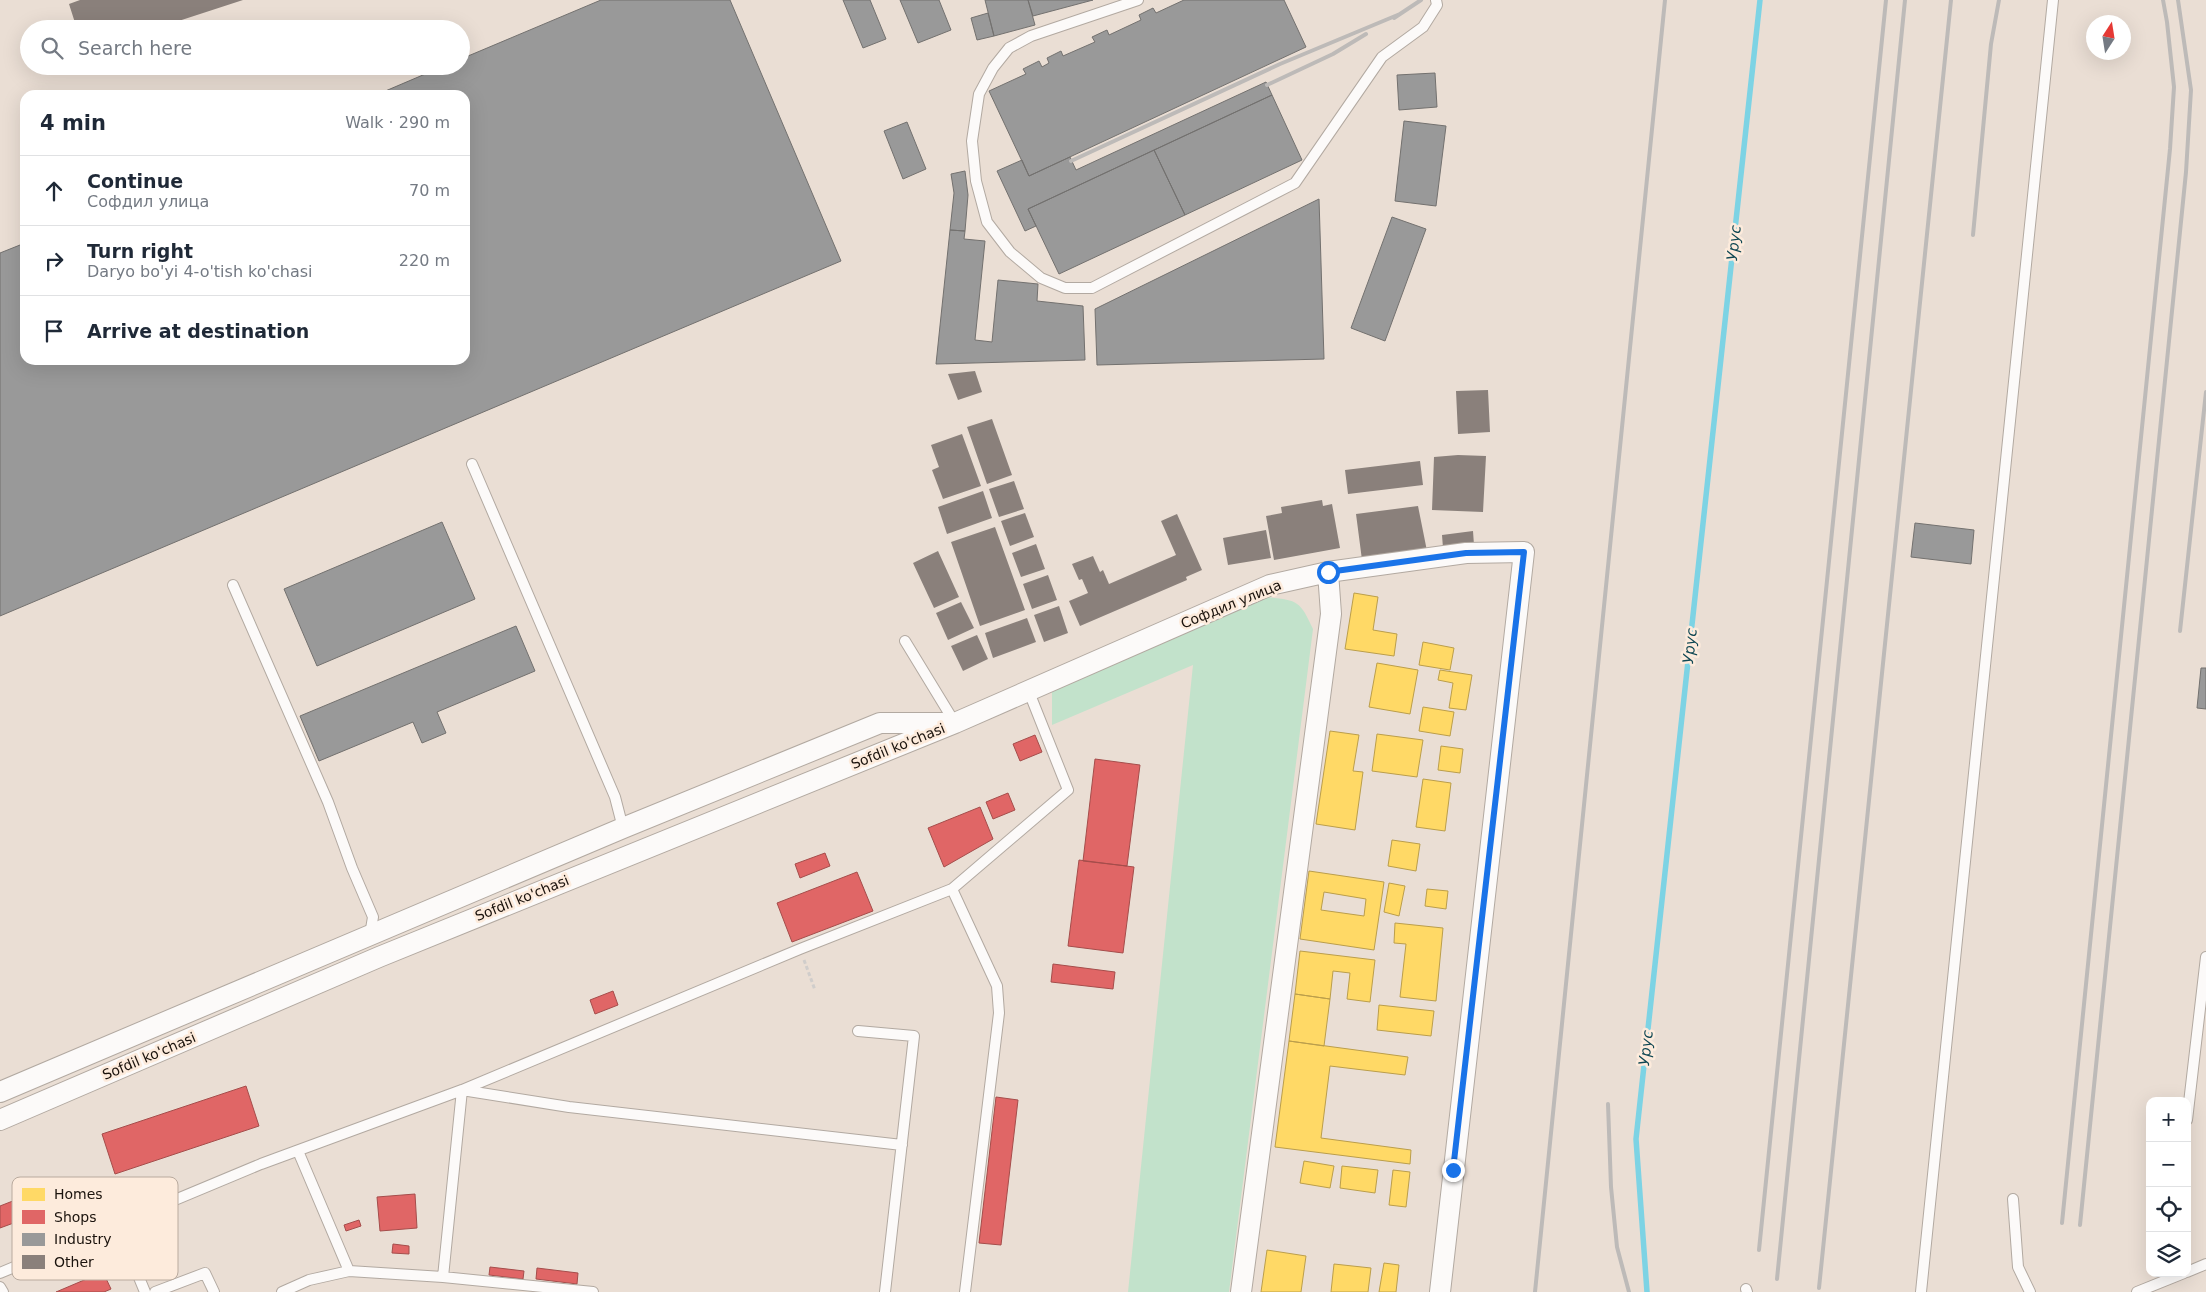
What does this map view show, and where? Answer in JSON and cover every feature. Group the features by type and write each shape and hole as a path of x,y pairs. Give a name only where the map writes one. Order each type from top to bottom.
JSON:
{"street":[{"name":"Софдил улица","path":"955,723 1270,585 1328,572 1466,553 1524,552 1440,1292"},
{"path":"1241,1292 1331,614 1328,572"},
{"name":"Sofdil ko'chasi","path":"0,1092 623,828 880,723 955,723"},
{"name":"Sofdil ko'chasi","path":"0,1120 379,957 955,723"},
{"path":"623,828 634,852"},
{"path":"370,935 379,957"}],"lane":[{"path":"1138,0 1032,36 1009,48 993,68 979,94 972,141 976,181 987,222 1010,252 1041,278 1065,288 1092,288 1295,183 1382,57 1423,27 1437,5 1436,0"},
{"path":"1921,1292 2053,0"},
{"path":"472,464 615,797 623,828"},
{"path":"233,585 328,802 352,868 373,917 370,935"},
{"path":"905,641 955,723"},
{"path":"178,1198 260,1164 462,1090 800,949 952,889 1068,790 1029,692"},
{"path":"952,889 997,986 999,1013 965,1292"},
{"path":"2190,1097 2206,956"},
{"path":"858,1031 914,1036 885,1292"},
{"path":"462,1090 569,1107 902,1145"},
{"path":"443,1277 462,1090"},
{"path":"298,1151 349,1270"},
{"path":"2013,1199 2018,1267 2030,1292"},
{"path":"2191,1270 2206,1264"},
{"path":"0,1273 12,1268"},
{"path":"282,1292 310,1280 349,1270 443,1277 592,1292"},
{"path":"155,1292 205,1273 214,1292"},
{"path":"2137,1292 2167,1277"},
{"path":"140,1280 145,1292"},
{"path":"0,1286 3,1292"}],"path":[{"path":"800,949 815,990"}],"green space":[{"path":"1266,597 1285,599 1296,603 1305,612 1313,629 1229,1292 1128,1292 1193,665 1052,725 1052,691"}],"building: Homes":[{"path":"1354,593 1378,597 1373,630 1397,634 1394,656 1345,649"},
{"path":"1423,642 1454,648 1450,670 1419,665"},
{"path":"1377,663 1418,670 1410,714 1369,707"},
{"path":"1440,670 1472,675 1466,710 1449,708 1453,683 1438,680"},
{"path":"1423,707 1454,712 1450,736 1419,731"},
{"path":"1330,731 1359,735 1353,771 1363,772 1355,830 1316,824"},
{"path":"1377,734 1423,740 1417,777 1372,771"},
{"path":"1441,746 1463,749 1460,773 1438,770"},
{"path":"1423,779 1451,783 1445,831 1416,827"},
{"path":"1392,840 1420,844 1416,871 1388,866"},
{"path":"1309,871 1384,882 1374,950 1300,939","holes":["1324,892 1366,899 1364,916 1321,910"]},
{"path":"1389,883 1405,886 1399,916 1384,912"},
{"path":"1427,889 1448,891 1446,909 1425,906"},
{"path":"1395,923 1443,928 1436,1001 1400,997 1406,944 1394,943"},
{"path":"1300,951 1375,960 1370,1002 1347,999 1350,973 1333,971 1330,999 1295,994"},
{"path":"1295,994 1330,999 1324,1046 1289,1041"},
{"path":"1379,1005 1434,1011 1431,1036 1377,1030"},
{"path":"1289,1041 1408,1057 1405,1075 1330,1066 1321,1138 1411,1150 1410,1164 1275,1147"},
{"path":"1304,1161 1334,1166 1330,1188 1300,1183"},
{"path":"1342,1166 1378,1170 1375,1193 1340,1188"},
{"path":"1393,1170 1410,1172 1406,1207 1389,1205"},
{"path":"1267,1250 1306,1256 1301,1292 1261,1292"},
{"path":"1384,1263 1399,1265 1396,1292 1379,1292"},
{"path":"1334,1264 1371,1268 1368,1292 1331,1292"}],"building: Shops":[{"path":"1035,735 1042,752 1020,761 1013,744"},
{"path":"1095,759 1140,765 1127,866 1083,861"},
{"path":"1008,793 1015,810 993,819 986,802"},
{"path":"980,807 993,839 944,867 928,828"},
{"path":"825,853 830,866 800,878 795,864"},
{"path":"1079,860 1134,867 1123,953 1068,946"},
{"path":"857,872 873,911 792,942 777,903"},
{"path":"1053,964 1115,972 1113,989 1051,982"},
{"path":"613,991 618,1005 595,1014 590,1000"},
{"path":"246,1086 259,1126 115,1174 102,1134"},
{"path":"996,1097 1018,1100 1001,1245 979,1243"},
{"path":"415,1194 417,1228 380,1231 377,1197"},
{"path":"12,1201 12,1224 0,1228 0,1206"},
{"path":"359,1220 361,1226 346,1231 344,1225"},
{"path":"393,1244 409,1246 409,1254 392,1253"},
{"path":"490,1267 524,1271 523,1279 489,1275"},
{"path":"537,1268 578,1273 577,1284 536,1279"},
{"path":"84,1280 107,1280 111,1289 104,1292 56,1292"}],"building: Industry":[{"path":"601,0 730,0 841,261 0,616 0,253 20,245 20,365 470,365 470,90 388,90 423,75 470,75 470,55"},
{"path":"843,0 870,0 886,39 863,48"},
{"path":"900,0 939,0 951,30 918,43"},
{"path":"985,0 1028,0 1035,25 994,36"},
{"path":"1028,0 1093,0 1033,16"},
{"path":"1184,0 1284,0 1306,47 1029,176 989,91 1026,74 1023,69 1039,61 1042,67 1049,63 1047,58 1061,51 1063,56 1095,42 1092,37 1107,30 1109,35 1141,20 1139,15 1153,8 1156,13"},
{"path":"988,13 994,36 977,40 971,18"},
{"path":"1435,73 1437,107 1399,110 1397,75"},
{"path":"1266,82 1272,95 1028,209 1036,226 1025,231 997,171 1022,160 1029,176 1070,157 1076,170"},
{"path":"1272,95 1302,160 1185,215 1154,150"},
{"path":"1404,121 1446,126 1436,206 1395,201"},
{"path":"907,122 926,169 903,179 884,131"},
{"path":"1154,150 1185,215 1059,274 1028,209"},
{"path":"965,171 968,195 965,231 950,230 954,193 951,174"},
{"path":"1319,199 1324,359 1097,365 1095,309"},
{"path":"1392,217 1426,229 1385,341 1351,328"},
{"path":"950,230 965,231 964,239 985,241 975,340 992,342 998,280 1038,284 1037,301 1083,306 1085,360 936,364"},
{"path":"442,522 475,599 317,666 284,589"},
{"path":"1915,523 1974,530 1971,564 1911,557"},
{"path":"516,626 535,671 437,712 446,733 422,743 413,722 319,761 300,716"},
{"path":"2201,668 2206,668 2206,709 2197,708"}],"building: Other":[{"path":"80,0 243,0 182,20 74,20 69,4"},
{"path":"975,371 982,392 958,400 948,374"},
{"path":"1488,390 1490,432 1458,434 1456,391"},
{"path":"992,419 1012,475 987,484 967,427"},
{"path":"962,434 981,486 943,499 932,470 939,467 931,445"},
{"path":"1458,455 1486,456 1483,512 1432,510 1434,457"},
{"path":"1420,461 1423,485 1348,494 1345,470"},
{"path":"1014,481 1024,509 999,517 989,489"},
{"path":"983,491 992,518 947,534 938,507"},
{"path":"1322,500 1323,506 1332,504 1340,548 1274,560 1266,516 1282,513 1281,507"},
{"path":"1418,506 1427,551 1362,560 1356,514"},
{"path":"1025,513 1034,537 1010,546 1001,521"},
{"path":"1177,514 1202,570 1186,577 1187,580 1080,626 1069,601 1088,593 1082,579 1079,580 1072,564 1093,556 1100,572 1103,570 1109,584 1176,555 1161,521"},
{"path":"995,527 1025,610 980,626 951,542"},
{"path":"1266,530 1271,558 1228,565 1223,538"},
{"path":"1473,531 1474,545 1443,548 1442,535"},
{"path":"1036,544 1045,569 1021,577 1012,553"},
{"path":"938,551 959,597 934,608 913,563"},
{"path":"1048,575 1057,600 1032,609 1023,584"},
{"path":"961,602 974,628 948,640 936,613"},
{"path":"1059,606 1068,633 1044,642 1034,615"},
{"path":"1027,618 1036,642 993,658 985,633"},
{"path":"977,635 988,659 963,671 951,646"}],"waterway":[{"name":"Урус","path":"1647,1292 1636,1139 1760,0"}],"railway":[{"path":"1394,18 1421,0"},
{"path":"1535,1292 1665,0"},
{"path":"1759,1250 1886,0"},
{"path":"1777,1279 1905,0"},
{"path":"1819,1288 1951,0"},
{"path":"1973,235 1991,44 1999,0"},
{"path":"2062,1223 2170,149 2174,87 2163,0"},
{"path":"2080,1225 2186,172 2191,90 2178,0"},
{"path":"1071,161 1280,64 1400,14"},
{"path":"1267,85 1333,54 1366,34"},
{"path":"2180,631 2206,392"},
{"path":"1608,1104 1611,1187 1617,1247 1629,1292"}],"route":[{"path":"1328,572 1466,553 1524,552 1453,1170"}]}
